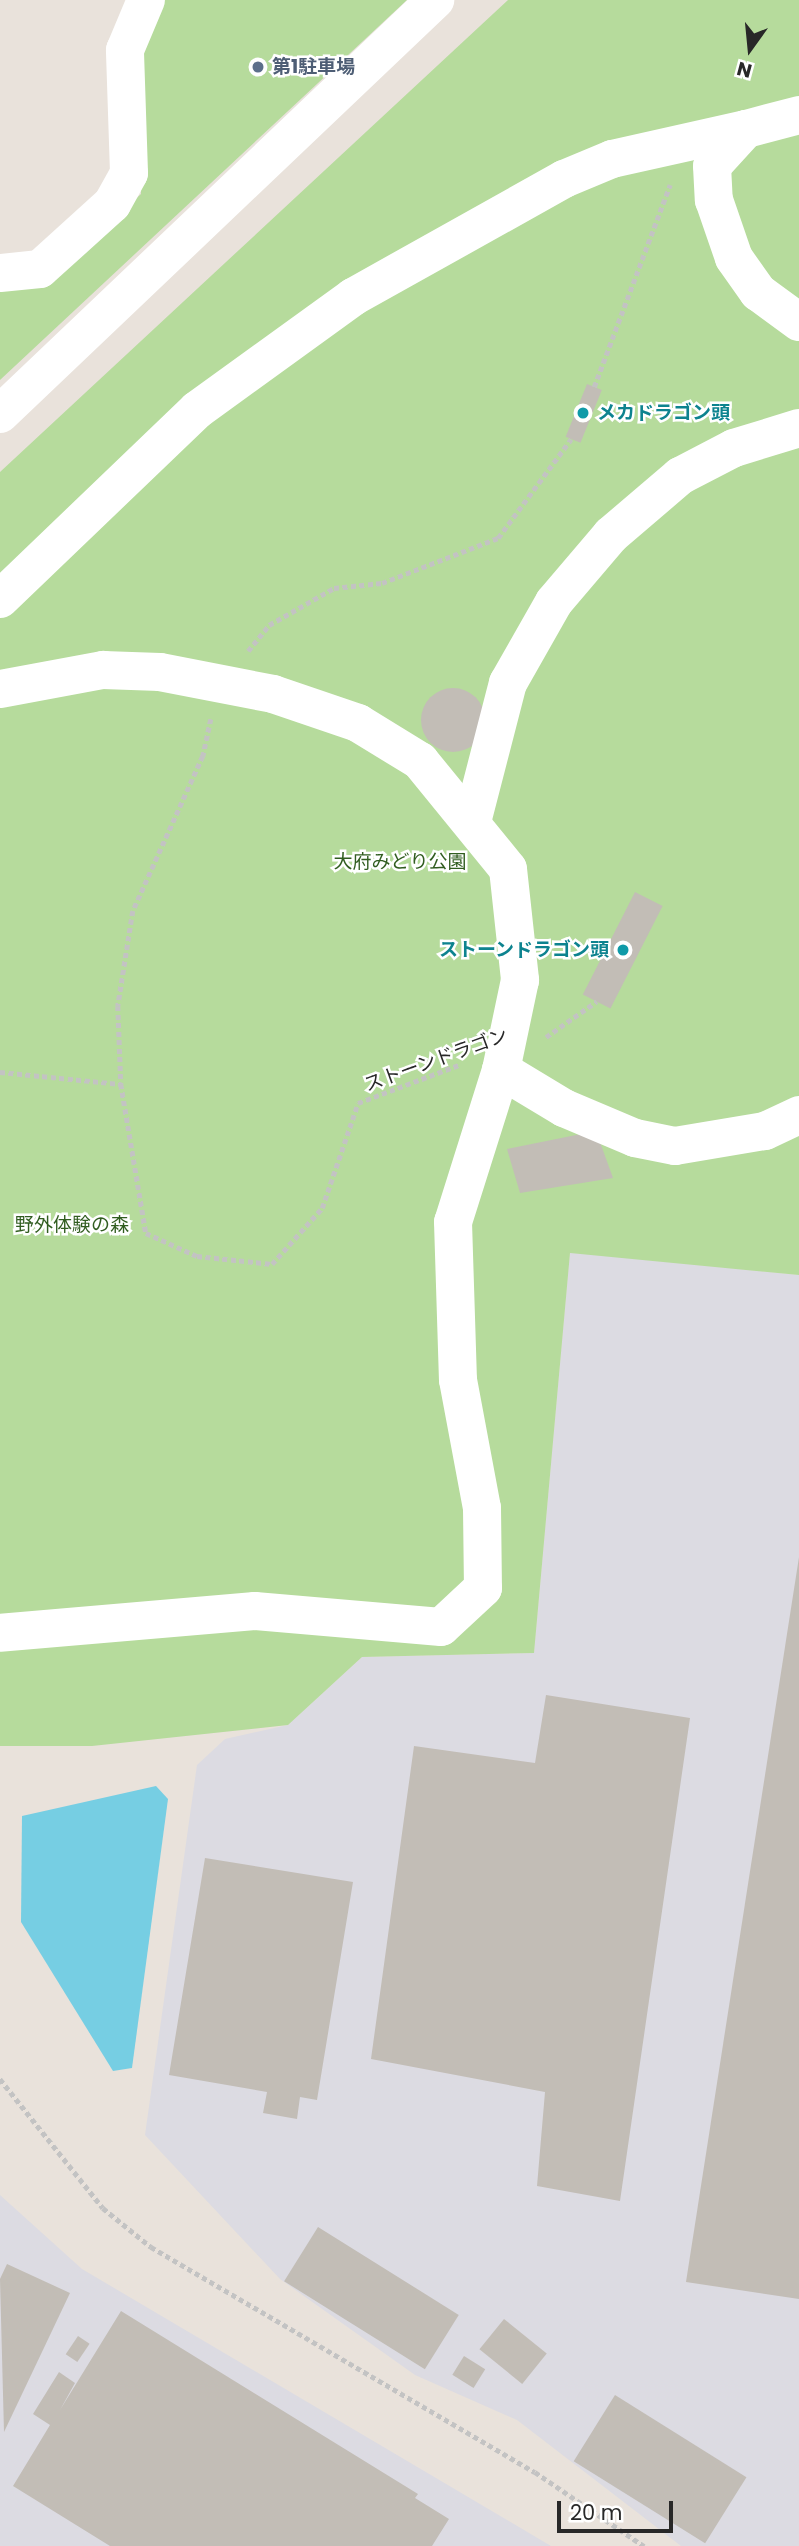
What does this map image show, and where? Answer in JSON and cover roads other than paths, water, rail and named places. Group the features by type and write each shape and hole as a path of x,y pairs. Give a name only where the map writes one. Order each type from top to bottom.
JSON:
{"street":[{"path":"0,273 40,269 112,204 129,173 125,50 146,0"},
{"path":"0,414 435,0"},
{"path":"0,599 197,410 353,297 564,179 612,159 799,115"},
{"path":"746,129 712,166 714,200 734,258 758,292 799,323"},
{"path":"472,822 508,683 554,602 611,536 680,475 734,448 799,428"},
{"path":"0,690 103,670 160,673 273,694 358,723 420,761 508,869 520,980 504,1059 453,1222 458,1380 482,1508 483,1588 441,1627 256,1611 0,1633"},
{"path":"504,1059 564,1108 635,1138 675,1146 765,1131 799,1115"}],"water":[{"path":"156,1786 168,1799 132,2068 113,2071 21,1922 22,1816"}],"place":[{"name":"第1駐車場","path":"258,67"},
{"name":"メカドラゴン頭","path":"583,413"},
{"name":"ストーンドラゴン頭","path":"623,950"}],"park label":[{"name":"大府みどり公園","path":"400,862"},
{"name":"野外体験の森","path":"72,1225"}]}
